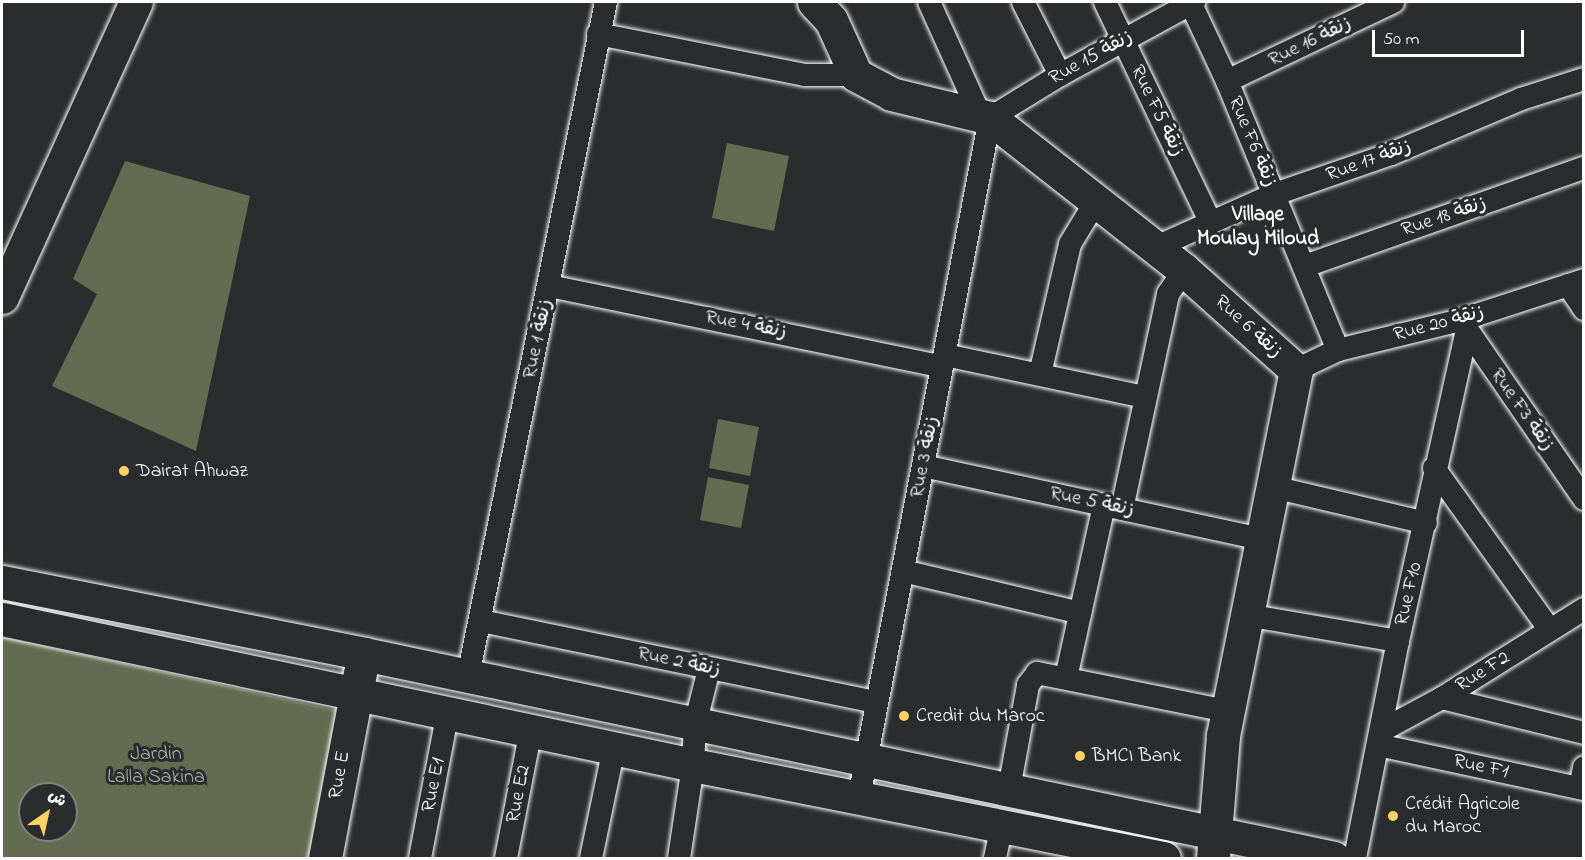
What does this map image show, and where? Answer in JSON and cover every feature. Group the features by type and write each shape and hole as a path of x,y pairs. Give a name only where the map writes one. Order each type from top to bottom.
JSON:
{"main road":[{"path":"2,297 136,2"},
{"path":"828,8 856,75"},
{"name":"Rue 6 زنقة","path":"856,75 891,94 985,116 1156,247 1296,370 1227,711 1216,793 1214,845"},
{"path":"2,582 364,654 1009,789 1214,845 1335,858"},
{"path":"2,619 448,711 693,765 1164,858"},
{"name":"Rue E","path":"325,858 364,654"}],"street":[{"name":"Rue 1 زنقة","path":"468,676 606,2"},
{"path":"929,2 985,116"},
{"path":"1023,2 1060,75"},
{"name":"Rue F5 زنقة","path":"1105,2 1210,221"},
{"name":"Rue 15 زنقة","path":"985,116 1192,2"},
{"name":"Rue F6 زنقة","path":"1192,2 1275,194 1338,350"},
{"name":"Rue 16 زنقة","path":"1227,81 1393,2"},
{"path":"598,34 805,75 856,75"},
{"name":"Rue 17 زنقة","path":"1156,247 1275,194 1391,154 1521,99 1584,79"},
{"name":"Rue 3 زنقة","path":"859,797 943,361 985,116"},
{"name":"Rue 18 زنقة","path":"1305,267 1584,168"},
{"path":"1040,374 1070,244 1096,201"},
{"path":"1066,678 1080,613 1145,397 1168,294 1184,270"},
{"path":"1576,282 1584,309"},
{"name":"Rue 20 زنقة","path":"1296,370 1338,350 1464,325 1576,282"},
{"name":"Rue 4 زنقة","path":"549,286 943,361 1040,374 1145,397"},
{"name":"Rue F10","path":"1355,858 1398,641 1426,523 1434,468 1464,325"},
{"name":"Rue F3 زنقة","path":"1464,325 1581,489"},
{"name":"Rue 5 زنقة","path":"923,466 1261,539"},
{"path":"1434,468 1550,630"},
{"path":"1273,487 1426,523"},
{"path":"903,571 1080,613"},
{"name":"Rue F2","path":"1379,738 1584,609"},
{"path":"1246,615 1398,641"},
{"name":"Rue 2 زنقة","path":"481,621 877,702"},
{"path":"679,858 693,765 695,725 709,669"},
{"path":"1009,789 1030,679 1037,673 1227,711"},
{"path":"1442,698 1584,733"},
{"name":"Rue E1","path":"420,858 448,711"},
{"name":"Rue E2","path":"506,858 531,729"},
{"name":"Rue F1","path":"1379,738 1582,782"},
{"path":"591,858 614,748"},
{"path":"995,858 1002,825"}],"green space":[{"path":"727,143 789,156 774,231 712,218"},
{"path":"125,161 250,196 196,451 52,386 97,294 73,279"},
{"path":"718,419 759,427 750,476 709,468"},
{"path":"708,477 749,485 741,528 700,520"},
{"name":"Jardin Lalla Sakina","path":"2,637 340,711 310,858 2,858"}],"place":[{"name":"Dairat Ahwaz","path":"124,471"},
{"name":"Credit du Maroc","path":"904,716"},
{"name":"BMCI Bank","path":"1080,756"},
{"name":"Crédit Agricole du Maroc","path":"1393,816"}],"district":[{"name":"Village Moulay Miloud","path":"1258,227"}]}
